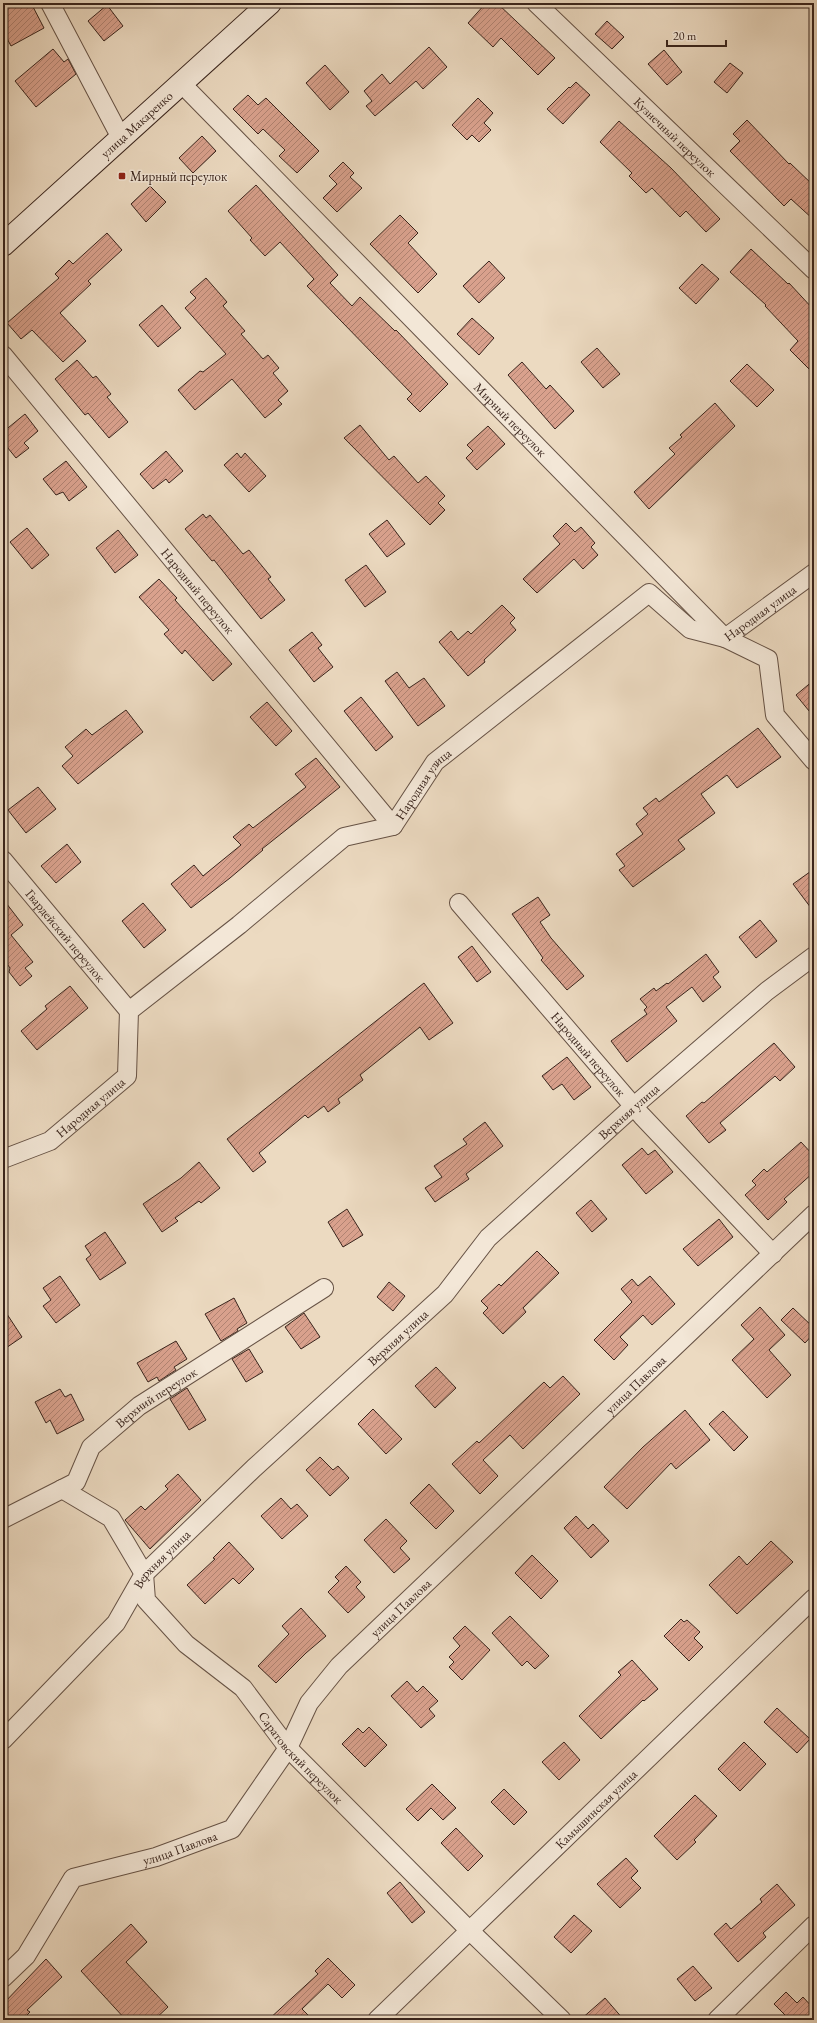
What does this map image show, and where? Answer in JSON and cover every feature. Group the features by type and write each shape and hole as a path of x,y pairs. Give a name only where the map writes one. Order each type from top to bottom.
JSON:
{"main road":[{"name":"улица Макаренко","path":"3,245 270,3"}],"street":[{"path":"50,3 121,138"},
{"name":"Кузнечный переулок","path":"536,3 814,270"},
{"name":"Мирный переулок","path":"181,83 725,638 768,659 775,715 814,761"},
{"name":"Народный переулок","path":"3,355 392,826"},
{"name":"Народная улица","path":"3,1159 50,1141 128,1076 129,1011 238,925 344,837 392,826 435,762 650,593 690,629 725,638 814,573"},
{"name":"Гвардейский переулок","path":"6,871 129,1011"},
{"name":"Народный переулок","path":"459,903 634,1106 773,1254"},
{"name":"Верхняя улица","path":"3,1740 116,1623 144,1574 254,1468 445,1294 488,1238 634,1106 767,992 814,956"},
{"name":"улица Павлова","path":"3,1978 26,1956 73,1878 156,1857 232,1829 288,1748 309,1703 339,1666 814,1214"},
{"name":"Верхний переулок","path":"3,1519 76,1482 91,1448 139,1406 324,1288"},
{"name":"Саратовский переулок","path":"62,1489 111,1518 144,1574 146,1600 186,1644 243,1688 288,1748 469,1930 562,2020"},
{"name":"Камышинская улица","path":"377,2020 814,1598"},
{"path":"717,2020 814,1925"}],"building":[{"path":"3,3 31,3 44,28 11,46 3,31"},
{"path":"486,3 497,3 555,58 538,75 501,38 493,47 468,23"},
{"path":"107,5 123,26 104,41 88,21"},
{"path":"607,21 624,37 612,49 595,34"},
{"path":"429,47 447,67 423,89 416,81 375,116 366,106 372,101 364,91 382,74 390,84"},
{"path":"53,49 64,62 68,59 76,74 36,107 15,81"},
{"path":"664,50 682,72 667,85 648,64"},
{"path":"730,63 743,73 727,93 714,82"},
{"path":"325,65 349,92 330,110 306,83"},
{"path":"576,82 590,95 563,124 547,109"},
{"path":"248,95 258,105 266,98 319,151 297,173 279,156 285,150 263,129 258,134 233,109"},
{"path":"478,98 493,113 484,123 491,130 479,142 472,135 467,140 452,125"},
{"path":"747,120 789,164 790,163 814,186 814,220 791,199 784,206 730,151 740,141 733,134"},
{"path":"619,121 671,168 720,219 706,232 686,211 680,217 652,188 646,193 629,176 632,173 600,142"},
{"path":"202,136 216,151 193,173 179,158"},
{"path":"343,162 354,173 350,177 362,188 337,212 323,198 337,184 329,176"},
{"path":"256,185 338,275 330,283 352,306 360,297 395,331 396,330 448,384 420,412 407,399 412,394 307,286 314,279 280,242 265,256 250,240 252,238 228,211"},
{"path":"150,186 166,202 146,222 131,204"},
{"path":"400,215 418,233 408,243 437,274 418,293 370,244"},
{"path":"107,233 122,250 88,281 91,284 60,313 86,341 63,362 32,330 21,339 7,323 59,278 55,274 69,260 73,264"},
{"path":"751,249 788,284 789,283 814,310 814,374 790,350 798,341 765,306 766,305 730,272"},
{"path":"489,261 505,278 479,303 463,286"},
{"path":"702,264 719,279 696,304 679,288"},
{"path":"206,278 227,302 223,306 245,331 241,334 263,359 268,355 279,368 273,373 288,391 278,400 282,404 265,418 232,379 195,410 178,390 200,371 203,372 226,354 185,308 196,298 190,292"},
{"path":"162,305 181,328 158,347 139,325"},
{"path":"472,318 494,338 479,355 457,334"},
{"path":"597,348 620,374 603,388 581,362"},
{"path":"77,360 93,378 96,376 111,394 107,397 128,422 109,438 88,413 85,415 55,379"},
{"path":"522,362 546,389 550,385 574,411 555,429 508,375"},
{"path":"747,364 774,390 757,407 730,381"},
{"path":"715,403 735,426 649,509 634,492 675,454 669,448 682,437 680,435"},
{"path":"25,414 38,431 24,443 29,448 16,458 3,442 3,432"},
{"path":"360,425 389,460 394,456 418,483 426,476 445,496 438,503 445,510 430,525 344,438"},
{"path":"488,426 505,444 477,470 466,458 473,451 467,445"},
{"path":"166,451 183,471 169,483 166,479 153,489 140,474"},
{"path":"237,453 241,458 245,453 266,476 249,492 224,465"},
{"path":"66,461 87,487 69,501 63,492 56,495 43,479"},
{"path":"203,514 206,518 210,515 243,554 249,550 271,577 268,579 285,600 261,619 214,560 212,561 185,529"},
{"path":"387,520 405,544 387,557 369,534"},
{"path":"566,523 575,532 581,527 595,543 591,547 598,555 583,569 574,559 537,593 523,579 560,544 553,536"},
{"path":"27,528 49,555 32,569 10,542"},
{"path":"118,530 138,555 115,573 96,548"},
{"path":"366,565 386,592 365,607 345,580"},
{"path":"159,579 177,598 175,600 232,664 213,681 185,650 182,654 164,634 169,630 139,597"},
{"path":"502,605 515,618 510,623 516,630 484,660 485,662 468,676 439,642 451,631 458,640 468,631 471,634"},
{"path":"312,632 322,645 318,648 333,667 314,682 289,650"},
{"path":"397,672 409,688 424,678 445,706 418,726 385,681"},
{"path":"814,680 814,717 796,695"},
{"path":"361,697 393,737 376,751 344,711"},
{"path":"267,702 292,731 276,746 250,717"},
{"path":"126,710 143,732 78,784 62,766 73,756 65,747 86,729 92,735"},
{"path":"758,728 781,757 737,788 727,775 701,794 715,813 678,840 685,849 633,887 619,870 625,866 616,854 643,834 636,824 648,814 643,808 656,798 659,802"},
{"path":"316,758 340,787 262,849 263,850 230,878 191,908 171,884 194,865 203,876 241,845 233,837 249,824 253,828 306,787 295,774"},
{"path":"38,787 56,809 26,833 8,810"},
{"path":"67,844 81,862 56,883 41,866"},
{"path":"814,869 814,912 793,884"},
{"path":"538,897 550,915 540,922 551,938 584,976 567,990 541,960 543,958 512,914"},
{"path":"3,899 23,925 11,935 33,962 25,968 32,976 20,986 9,972 10,968 3,958"},
{"path":"143,903 166,930 144,948 122,921"},
{"path":"760,920 777,941 756,958 739,937"},
{"path":"472,946 491,972 477,982 458,957"},
{"path":"706,954 719,972 713,977 721,987 703,1002 692,987 666,1007 677,1021 627,1062 611,1041 647,1014 644,1010 647,1007 640,999 654,988 656,991 667,983 668,984"},
{"path":"424,983 453,1023 429,1040 420,1027 360,1075 363,1080 338,1099 340,1103 328,1112 324,1106 308,1118 305,1115 259,1153 266,1162 253,1172 227,1139"},
{"path":"70,986 88,1008 37,1050 21,1031 47,1009 45,1006"},
{"path":"774,1043 795,1067 780,1081 775,1076 720,1123 726,1130 709,1143 686,1116 702,1102 704,1103"},
{"path":"567,1057 591,1087 574,1100 562,1084 553,1090 542,1076"},
{"path":"485,1122 503,1146 466,1174 469,1179 435,1202 425,1188 442,1177 434,1166 467,1144 463,1139"},
{"path":"801,1142 814,1156 814,1172 784,1199 787,1202 768,1220 745,1195 756,1185 752,1181 764,1169 767,1172"},
{"path":"642,1148 648,1155 655,1150 673,1172 646,1194 622,1165"},
{"path":"199,1162 220,1188 201,1203 199,1201 175,1218 178,1221 162,1232 143,1204 181,1178"},
{"path":"591,1200 607,1219 592,1232 576,1213"},
{"path":"347,1209 363,1235 343,1247 328,1222"},
{"path":"719,1219 733,1237 698,1266 683,1249"},
{"path":"105,1232 126,1263 100,1280 86,1259 91,1255 85,1246"},
{"path":"537,1251 559,1273 523,1308 526,1312 503,1334 483,1313 488,1308 481,1301 499,1284 501,1286"},
{"path":"60,1276 80,1305 56,1323 43,1306 51,1300 43,1288"},
{"path":"650,1276 675,1304 652,1325 643,1315 620,1337 628,1345 614,1360 594,1340 632,1302 621,1289 632,1279 638,1286"},
{"path":"389,1282 405,1296 393,1311 377,1297"},
{"path":"234,1298 247,1323 237,1329 238,1331 221,1341 205,1314"},
{"path":"760,1307 785,1335 769,1350 791,1375 767,1398 732,1360 754,1339 741,1325"},
{"path":"3,1308 22,1337 3,1350"},
{"path":"793,1308 814,1328 814,1333 805,1343 781,1320"},
{"path":"304,1313 320,1337 301,1349 285,1327"},
{"path":"176,1341 187,1359 174,1367 176,1370 159,1381 157,1377 148,1382 137,1363"},
{"path":"249,1349 263,1372 246,1382 232,1359"},
{"path":"436,1367 456,1388 435,1408 415,1386"},
{"path":"563,1376 580,1394 523,1449 510,1435 483,1460 498,1476 480,1494 452,1464 477,1441 479,1443 544,1382 550,1388"},
{"path":"187,1388 206,1420 189,1430 170,1399"},
{"path":"60,1389 65,1397 71,1394 84,1420 57,1434 50,1420 46,1423 35,1402"},
{"path":"373,1409 402,1439 386,1454 358,1424"},
{"path":"685,1410 710,1440 676,1469 671,1463 627,1509 604,1487 643,1447"},
{"path":"723,1411 748,1437 734,1451 709,1424"},
{"path":"320,1457 333,1470 338,1466 349,1478 330,1496 306,1470"},
{"path":"178,1474 201,1500 150,1549 125,1520 141,1506 145,1510 168,1489 165,1486"},
{"path":"429,1484 454,1511 436,1529 410,1503"},
{"path":"281,1498 291,1509 297,1504 308,1516 282,1539 261,1516"},
{"path":"576,1516 588,1529 593,1524 609,1541 591,1558 564,1528"},
{"path":"386,1519 407,1541 400,1548 410,1559 394,1573 364,1540"},
{"path":"771,1541 793,1562 737,1614 709,1585 739,1556 747,1565"},
{"path":"229,1542 254,1569 239,1584 233,1578 205,1604 187,1585 215,1559 213,1558"},
{"path":"532,1555 558,1581 541,1599 515,1573"},
{"path":"346,1566 361,1582 356,1587 365,1597 348,1613 328,1592 339,1581 335,1577"},
{"path":"301,1608 326,1636 306,1653 276,1683 258,1666 289,1634 282,1626"},
{"path":"510,1616 549,1656 535,1669 527,1661 522,1666 492,1633"},
{"path":"681,1619 684,1622 687,1620 700,1632 694,1638 703,1647 689,1661 664,1636"},
{"path":"465,1626 490,1650 462,1680 449,1667 454,1662 449,1657 460,1646 453,1638"},
{"path":"632,1660 658,1689 644,1701 643,1700 601,1739 579,1716 621,1675 618,1672"},
{"path":"407,1681 417,1692 423,1686 438,1701 429,1709 435,1716 421,1728 391,1696"},
{"path":"777,1708 810,1739 797,1753 764,1722"},
{"path":"369,1727 387,1745 365,1767 342,1744 358,1728 363,1733"},
{"path":"564,1742 580,1760 559,1780 542,1762"},
{"path":"744,1742 766,1764 740,1791 718,1769"},
{"path":"432,1784 456,1808 443,1820 431,1808 418,1821 406,1809"},
{"path":"504,1789 527,1812 514,1825 491,1802"},
{"path":"695,1795 717,1816 694,1840 696,1842 677,1860 654,1836"},
{"path":"456,1828 483,1856 468,1871 441,1843"},
{"path":"626,1858 638,1871 631,1878 641,1888 620,1908 597,1884"},
{"path":"400,1882 425,1912 412,1923 387,1893"},
{"path":"777,1884 795,1905 763,1933 766,1937 738,1962 714,1934 726,1923 731,1929 762,1902 760,1899"},
{"path":"574,1915 592,1931 571,1953 554,1937"},
{"path":"131,1924 147,1942 126,1962 168,2007 154,2020 126,2020 81,1971"},
{"path":"328,1958 355,1985 342,1998 328,1984 302,2009 313,2020 268,2020 318,1974 315,1971"},
{"path":"46,1959 62,1977 27,2010 30,2012 22,2020 3,2020 3,2004"},
{"path":"693,1966 712,1988 695,2001 677,1979"},
{"path":"786,1992 797,2003 803,1997 814,2009 814,2020 780,2020 785,2015 774,2004"},
{"path":"605,1998 624,2020 580,2020"}],"place":[{"name":"Мирный переулок","path":"122,176"}]}
